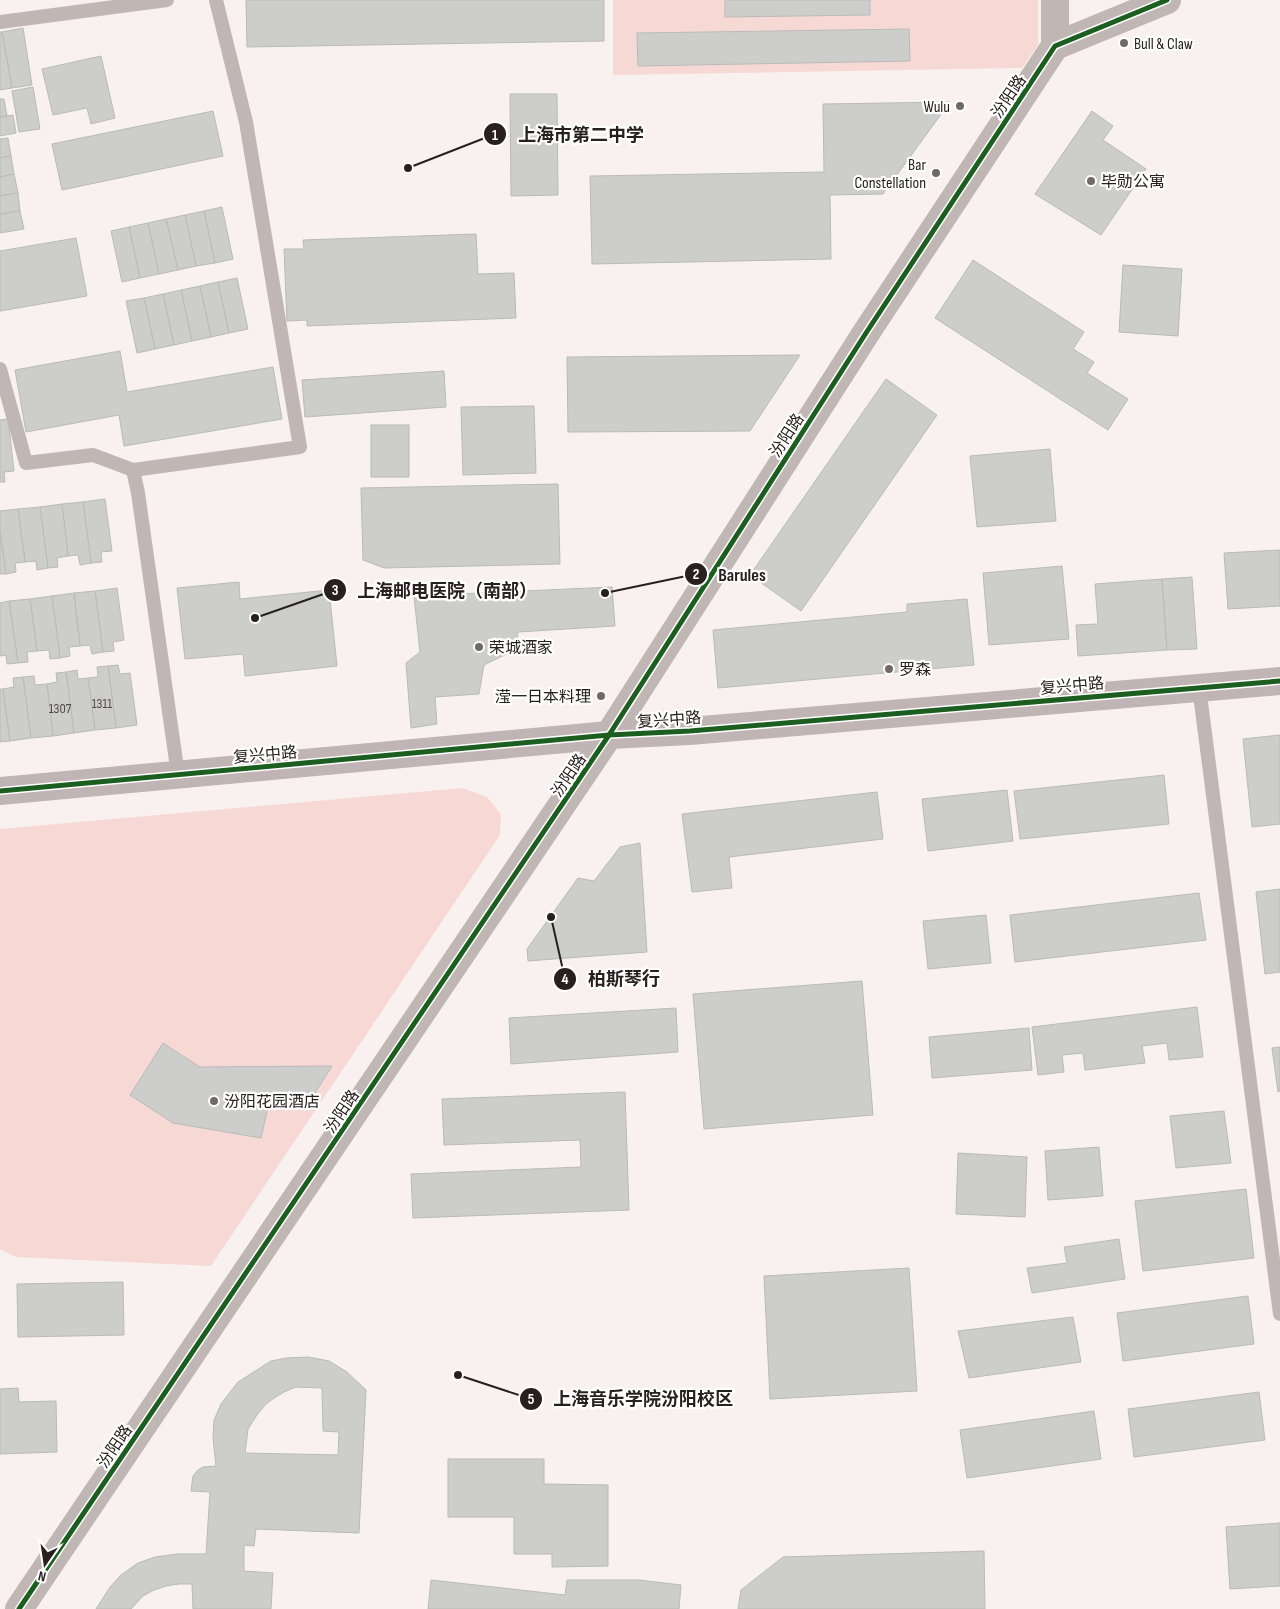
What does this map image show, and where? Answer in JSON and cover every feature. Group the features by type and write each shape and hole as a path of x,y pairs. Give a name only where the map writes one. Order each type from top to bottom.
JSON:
{"main road":[{"name":"复兴中路","path":"0,791 610,736 690,731 1280,681"}],"street":[{"path":"1055,0 1056,46 1167,0"},
{"name":"汾阳路","path":"19,1609 610,736 866,333 1056,46"}],"lane":[{"path":"0,22 167,0"},
{"path":"0,369 26,463 93,455 133,470 300,448 246,122 216,0"},
{"path":"133,470 138,493 178,775"},
{"path":"1199,687 1280,1314"}],"shaded area":[{"path":"613,0 1038,0 1038,45 1022,68 613,75"},
{"path":"463,788 487,797 501,814 500,835 211,1266 16,1257 0,1249 0,829"}],"building":[{"path":"246,0 604,0 604,41 247,47"},
{"path":"725,0 870,0 870,15 725,17"},
{"path":"23,28 32,85 12,88 2,32"},
{"path":"909,29 910,61 638,66 637,33"},
{"path":"0,32 2,32 12,88 0,90"},
{"path":"101,56 115,118 91,124 87,108 53,115 42,69"},
{"path":"33,87 40,129 19,132 12,91"},
{"path":"510,94 557,94 558,195 511,196"},
{"path":"0,99 4,99 7,116 0,117"},
{"path":"950,102 883,194 830,195 831,259 592,264 590,176 824,172 823,104"},
{"path":"213,111 223,156 62,190 52,144"},
{"name":"毕勋公寓","path":"1092,111 1113,126 1103,140 1146,169 1101,235 1035,194"},
{"path":"13,115 16,133 0,136 0,117"},
{"path":"8,138 11,156 0,158 0,139"},
{"path":"11,156 14,174 0,177 0,158"},
{"path":"14,174 18,193 0,196 0,177"},
{"path":"18,193 20,211 0,214 0,196"},
{"path":"222,207 233,259 215,263 204,211"},
{"path":"20,211 24,229 0,233 0,214"},
{"path":"204,211 215,263 196,266 185,215"},
{"path":"185,215 196,266 178,270 166,219"},
{"path":"166,219 178,270 159,274 148,223"},
{"path":"148,223 159,274 140,278 129,227"},
{"path":"129,227 140,278 122,282 111,231"},
{"path":"476,234 478,274 514,273 516,318 307,326 307,320 287,321 284,249 304,249 303,240"},
{"path":"76,238 87,296 0,311 0,251"},
{"path":"973,260 1084,332 1073,349 1094,362 1087,373 1128,399 1108,430 935,318"},
{"path":"1123,265 1182,269 1178,336 1119,332"},
{"path":"237,278 248,329 229,333 218,282"},
{"path":"218,282 229,333 211,337 200,286"},
{"path":"200,286 211,337 192,341 181,290"},
{"path":"181,290 192,341 174,345 163,294"},
{"path":"163,294 174,345 155,349 144,298"},
{"path":"144,298 155,349 137,353 126,301"},
{"path":"120,351 127,392 273,367 282,419 124,446 119,415 26,432 15,370"},
{"path":"800,355 750,431 568,432 567,357"},
{"path":"444,371 446,407 305,417 302,380"},
{"path":"886,379 937,415 801,611 750,575"},
{"path":"534,406 536,473 463,475 461,407"},
{"path":"8,419 14,471 4,472 5,482 0,482 0,420"},
{"path":"371,425 409,425 409,477 371,477"},
{"path":"1050,449 1056,521 977,527 970,456"},
{"path":"558,484 560,564 384,568 363,560 361,488"},
{"path":"105,499 112,551 101,552 102,562 91,563 83,502"},
{"path":"83,502 91,563 80,565 78,555 68,556 62,504"},
{"path":"62,504 68,556 57,558 58,567 48,568 40,507"},
{"path":"40,507 48,568 37,570 36,561 25,562 18,509"},
{"path":"18,509 25,562 15,563 16,572 6,574 0,532 0,511"},
{"path":"0,532 6,574 0,574"},
{"path":"1280,550 1280,606 1228,609 1224,553"},
{"path":"1062,566 1069,639 989,645 983,573"},
{"path":"1192,577 1197,649 1167,650 1162,579"},
{"path":"1162,579 1167,650 1078,656 1076,625 1098,624 1095,584"},
{"path":"239,582 240,599 329,590 337,666 245,676 243,654 185,659 177,588"},
{"path":"612,587 615,626 518,632 515,650 484,665 479,694 435,697 437,724 411,728 406,663 420,652 414,596"},
{"path":"117,588 124,640 113,642 114,651 103,652 95,591"},
{"path":"95,591 103,652 92,654 90,645 80,646 74,593"},
{"path":"74,593 80,646 69,647 70,656 60,658 52,596"},
{"path":"52,596 60,658 50,659 49,650 37,651 30,599"},
{"path":"30,599 37,651 27,652 28,662 18,663 9,601"},
{"path":"967,599 974,665 718,688 713,630 907,612 907,604"},
{"path":"9,601 18,663 7,664 6,655 0,656 0,603"},
{"path":"118,665 120,674 130,673 137,725 116,728 108,666"},
{"path":"108,666 116,728 95,730 88,678 98,677 97,667"},
{"path":"77,670 78,679 88,678 95,730 74,733 66,672"},
{"path":"66,672 74,733 53,736 47,684 57,682 56,673"},
{"path":"34,676 35,685 47,684 53,736 31,738 23,677"},
{"path":"23,677 31,738 10,741 3,689 14,687 13,678"},
{"path":"0,689 3,689 10,741 0,742"},
{"path":"1280,735 1280,824 1252,827 1243,739"},
{"path":"1164,775 1169,824 1020,839 1014,791"},
{"path":"1007,790 1013,841 928,851 922,799"},
{"path":"877,792 883,839 729,857 732,888 692,892 682,814"},
{"path":"640,843 647,952 528,961 527,949 578,878 594,881 620,847"},
{"path":"1280,889 1280,972 1265,974 1256,892"},
{"path":"1199,893 1206,940 1015,962 1010,915"},
{"path":"986,915 991,963 928,969 923,921"},
{"path":"862,981 873,1115 704,1129 693,994"},
{"path":"1197,1007 1203,1057 1169,1060 1167,1043 1142,1046 1145,1063 1085,1070 1083,1053 1062,1055 1064,1072 1038,1075 1032,1027"},
{"path":"676,1008 678,1052 511,1064 509,1018"},
{"path":"1029,1028 1032,1070 932,1078 929,1037"},
{"path":"163,1043 200,1067 332,1066 315,1093 270,1098 261,1138 173,1123 130,1095"},
{"path":"1280,1047 1280,1091 1278,1092 1272,1048"},
{"path":"625,1092 629,1210 413,1218 411,1174 581,1167 580,1140 444,1145 442,1099"},
{"path":"1224,1111 1231,1163 1176,1168 1170,1116"},
{"path":"1099,1147 1103,1196 1048,1200 1045,1151"},
{"path":"958,1153 1027,1157 1025,1217 956,1214"},
{"path":"1246,1189 1254,1258 1143,1271 1135,1201"},
{"path":"1119,1239 1125,1279 1032,1293 1027,1268 1067,1263 1064,1247"},
{"path":"909,1268 917,1391 770,1399 764,1276"},
{"path":"123,1282 124,1335 18,1337 17,1284"},
{"path":"1248,1296 1254,1344 1123,1361 1117,1313"},
{"path":"1073,1317 1081,1362 969,1378 958,1331"},
{"path":"308,1357 329,1361 347,1372 366,1390 359,1533 256,1529 254,1546 244,1545 244,1571 273,1573 271,1609 193,1609 192,1584 179,1584 154,1590 143,1596 131,1609 96,1609 110,1587 121,1575 138,1563 155,1557 177,1554 206,1554 210,1492 191,1491 193,1476 198,1470 203,1467 216,1466 213,1438 214,1420 221,1404 238,1382 271,1361","holes":["296,1387 322,1388 323,1431 339,1432 338,1455 245,1453 248,1429 265,1405 284,1392"]},
{"path":"18,1388 19,1402 56,1401 57,1452 0,1454 0,1389"},
{"path":"1259,1392 1265,1440 1134,1457 1128,1409"},
{"path":"1094,1411 1101,1459 967,1478 960,1430"},
{"path":"448,1459 544,1459 544,1484 608,1485 608,1566 552,1567 552,1554 514,1554 514,1517 448,1517"},
{"path":"1280,1523 1280,1586 1230,1589 1226,1527"},
{"path":"984,1551 985,1609 738,1609 741,1590 783,1557"},
{"path":"431,1580 565,1595 567,1580 639,1580 681,1585 679,1609 428,1609"}],"cycle path":[{"path":"19,1609 609,735 866,333 1055,46 1167,0"},
{"path":"0,791 609,735 690,731 1280,681"}],"place":[{"name":"Bull & Claw","path":"1124,43"},
{"name":"Wulu","path":"960,106"},
{"name":"上海市第二中学","path":"408,168"},
{"name":"Bar Constellation","path":"936,173"},
{"name":"毕勋公寓","path":"1091,181"},
{"name":"Barules","path":"605,593"},
{"name":"上海邮电医院（南部）","path":"255,618"},
{"name":"荣城酒家","path":"479,647"},
{"name":"罗森","path":"889,669"},
{"name":"滢一日本料理","path":"601,696"},
{"name":"柏斯琴行","path":"551,917"},
{"name":"汾阳花园酒店","path":"214,1101"},
{"name":"上海音乐学院汾阳校区","path":"458,1375"}]}
